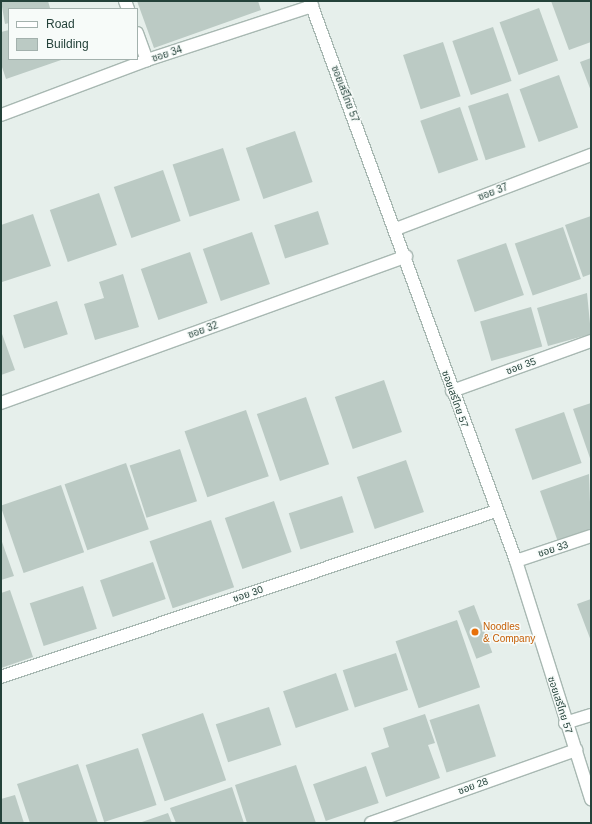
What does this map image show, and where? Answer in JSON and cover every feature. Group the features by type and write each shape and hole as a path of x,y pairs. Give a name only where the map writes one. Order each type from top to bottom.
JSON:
{"street":[{"name":"ซอย 34","path":"1,115 147,60 311,3"},
{"name":"ซอยเสรีไทย 57","path":"311,3 406,256 452,391 516,561 565,723 576,750 591,799"},
{"path":"138,36 147,60"},
{"name":"ซอย 37","path":"396,229 591,155"},
{"name":"ซอย 32","path":"1,403 406,256"},
{"name":"ซอย 35","path":"452,391 591,341"},
{"name":"ซอย 30","path":"1,677 496,511"},
{"name":"ซอย 33","path":"516,561 591,536"},
{"path":"565,723 591,715"},
{"name":"ซอย 28","path":"371,823 576,750"}],"building":[{"path":"1,1 48,1 50,8 8,8 8,23 5,24"},
{"path":"137,1 258,1 261,10 154,48"},
{"path":"551,1 591,1 591,42 569,50"},
{"path":"539,8 558,61 519,75 500,22"},
{"path":"493,27 512,81 471,95 452,41"},
{"path":"8,30 8,60 61,60 6,79 1,64 1,32"},
{"path":"443,42 461,96 421,109 403,55"},
{"path":"591,58 591,91 580,62"},
{"path":"559,75 578,128 539,142 520,89"},
{"path":"508,93 526,147 486,160 468,106"},
{"path":"460,107 478,160 439,174 420,121"},
{"path":"295,131 313,182 263,199 246,148"},
{"path":"223,148 240,200 190,217 173,164"},
{"path":"163,170 181,221 131,238 114,187"},
{"path":"99,193 117,245 68,262 50,210"},
{"path":"318,211 329,244 285,259 274,225"},
{"path":"33,214 51,266 2,282 1,225"},
{"path":"591,216 591,274 583,277 565,225"},
{"path":"563,227 581,279 533,296 515,244"},
{"path":"252,232 270,284 221,301 203,249"},
{"path":"506,243 524,295 475,312 457,260"},
{"path":"190,252 208,303 158,320 141,269"},
{"path":"123,274 139,327 95,340 84,304 104,298 99,282"},
{"path":"587,293 591,334 548,346 537,308"},
{"path":"57,301 68,334 24,349 13,315"},
{"path":"531,307 542,346 491,361 480,322"},
{"path":"1,331 15,370 1,375"},
{"path":"384,380 402,432 353,449 335,397"},
{"path":"306,397 329,464 280,481 257,414"},
{"path":"591,403 591,461 573,409"},
{"path":"246,410 269,476 207,497 185,431"},
{"path":"564,412 582,463 532,480 515,429"},
{"path":"180,449 197,501 147,518 130,465"},
{"path":"406,460 424,512 375,529 357,477"},
{"path":"126,463 149,529 87,550 65,484"},
{"path":"589,474 591,531 558,542 540,491"},
{"path":"61,485 84,552 24,573 1,506"},
{"path":"342,496 354,532 300,549 289,513"},
{"path":"274,501 292,552 242,569 225,518"},
{"path":"211,520 234,587 173,608 150,541"},
{"path":"1,539 14,576 1,580"},
{"path":"153,562 166,599 113,617 100,580"},
{"path":"83,586 97,629 44,646 30,603"},
{"path":"10,590 33,657 1,668 1,593"},
{"path":"591,599 591,641 577,604"},
{"name":"Noodles & Company","path":"474,605 492,653 476,659 458,611"},
{"path":"457,620 480,687 419,708 396,641"},
{"path":"396,653 408,690 355,707 343,670"},
{"path":"336,673 349,710 296,728 283,691"},
{"path":"479,704 496,756 447,772 430,720"},
{"path":"269,707 281,745 228,762 216,724"},
{"path":"203,713 226,780 165,801 142,734"},
{"path":"425,714 435,743 428,745 440,778 386,797 371,753 389,747 383,728"},
{"path":"138,748 157,805 104,822 86,765"},
{"path":"78,764 98,823 30,823 17,784"},
{"path":"296,765 316,823 247,823 235,785"},
{"path":"366,766 379,803 326,821 313,784"},
{"path":"232,787 244,823 176,823 170,808"},
{"path":"15,795 24,823 1,823 1,799"},
{"path":"168,813 172,823 139,823"}],"place":[{"name":"Noodles & Company","path":"475,632"}]}
